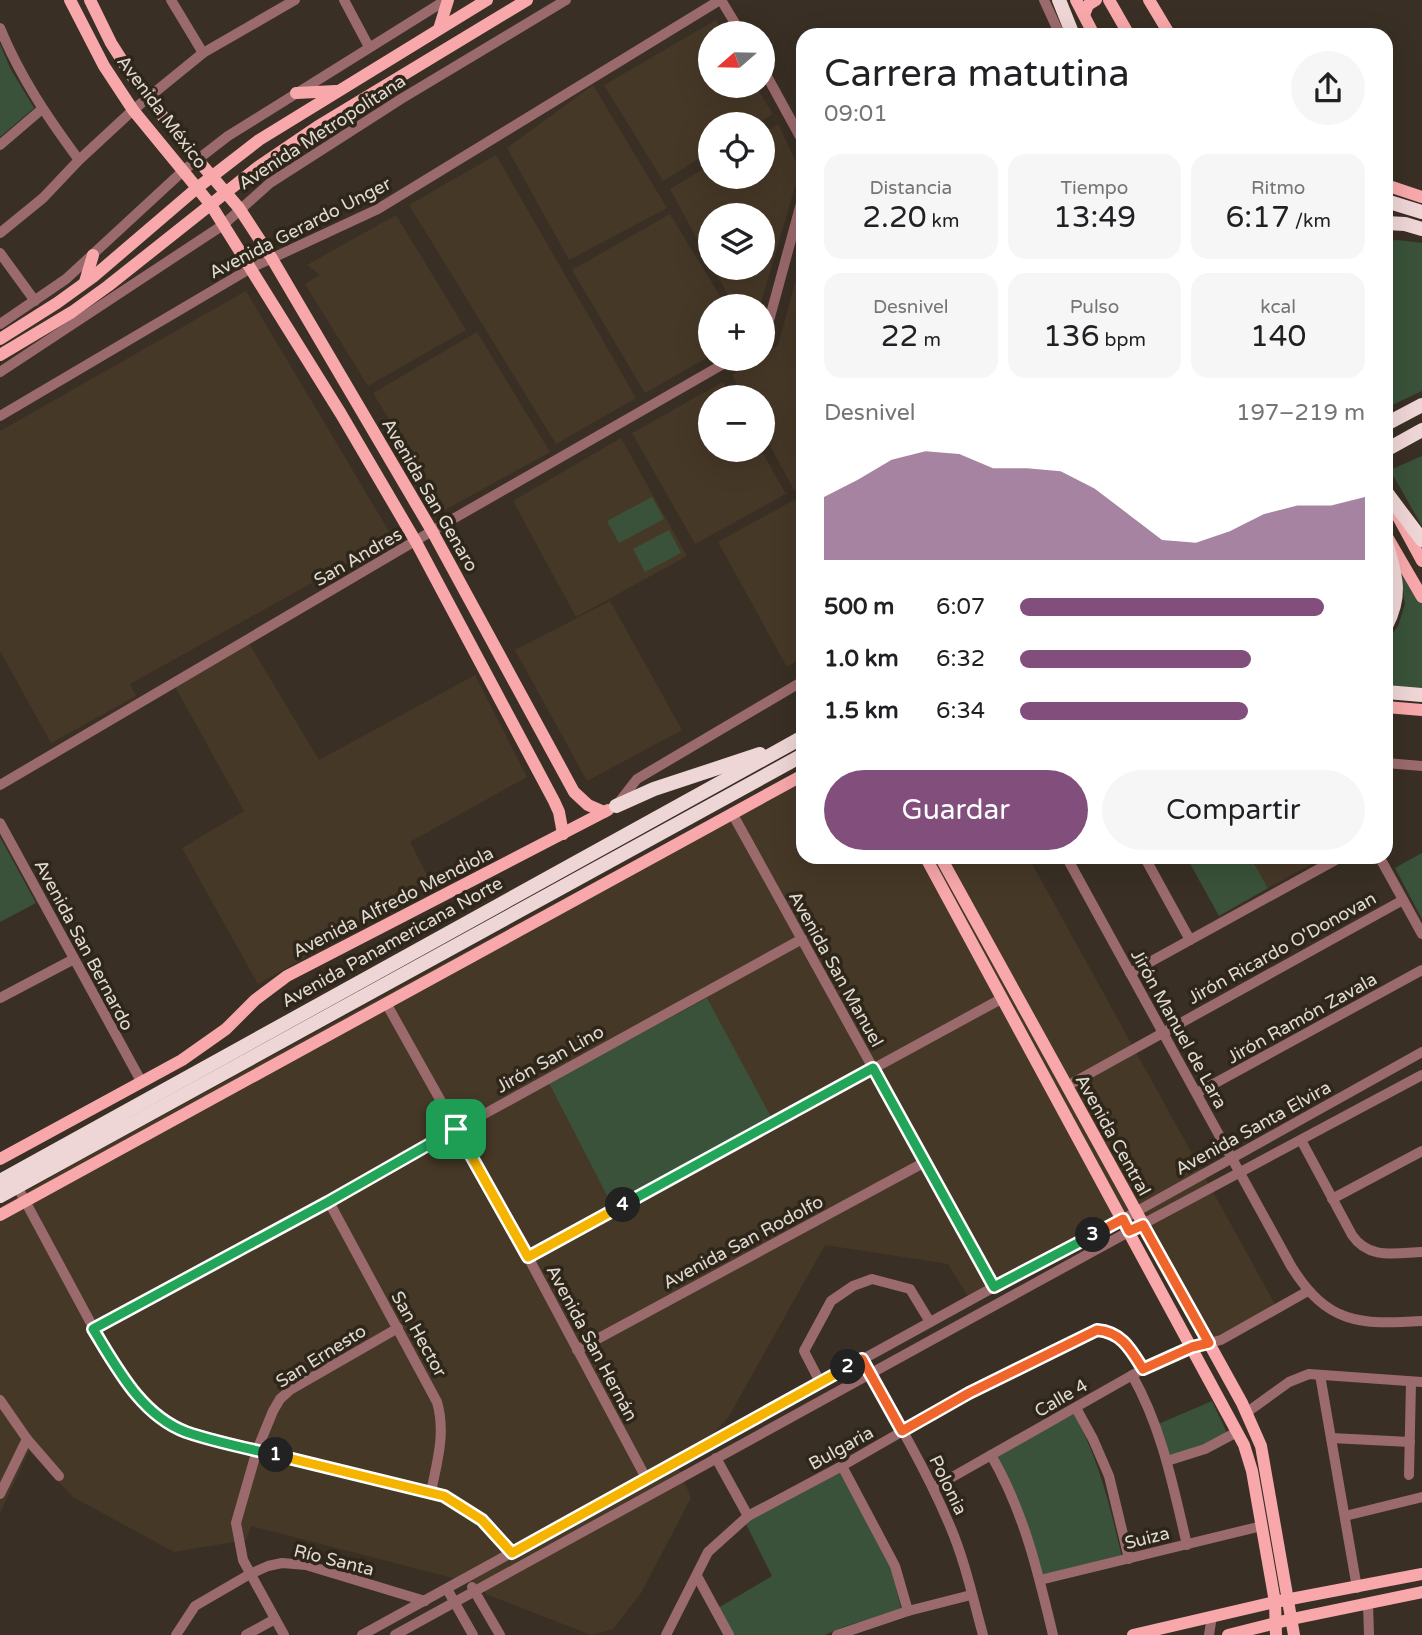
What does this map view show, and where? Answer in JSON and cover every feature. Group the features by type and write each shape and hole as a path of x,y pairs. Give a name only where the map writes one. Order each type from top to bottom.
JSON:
{"highway":[{"path":"1059,0 1069,28"},
{"path":"1393,203 1422,212"},
{"path":"1393,223 1422,229"},
{"path":"1393,420 1422,405"},
{"path":"1393,446 1419,432"},
{"path":"1393,501 1422,540"},
{"path":"1393,568 1398,586 1393,609"},
{"path":"1393,693 1422,695"},
{"name":"Avenida Panamericana Norte","path":"0,1181 796,741"},
{"path":"610,809 654,789 731,762 785,747"},
{"name":"Avenida Panamericana Norte","path":"0,1196 796,759"}],"main road":[{"name":"Avenida México","path":"70,0 92,45 133,110 211,205"},
{"name":"Avenida México","path":"90,0 111,43 148,97 226,192"},
{"path":"439,29 447,0"},
{"name":"Avenida Metropolitana","path":"0,339 85,282 259,140 487,0"},
{"name":"Avenida Metropolitana","path":"0,355 72,312 258,167 317,127 527,0"},
{"path":"1076,0 1090,28"},
{"path":"1084,15 1088,5 1096,0"},
{"path":"1149,0 1166,28"},
{"path":"1109,1 1125,28"},
{"path":"296,93 337,91"},
{"path":"1393,187 1422,197"},
{"name":"Avenida San Genaro","path":"226,192 271,257 432,531 574,792 588,805 610,809"},
{"name":"Avenida San Genaro","path":"211,205 416,542 559,812 563,834"},
{"path":"85,282 93,255"},
{"path":"1393,505 1422,561"},
{"path":"1393,547 1422,597"},
{"path":"486,670 503,661"},
{"path":"1393,708 1422,710"},
{"path":"0,1215 796,779"},
{"name":"Avenida Alfredo Mendiola","path":"0,1159 182,1060 226,1029 256,1000 287,976 610,809"},
{"name":"Avenida Central","path":"929,864 1237,1432 1252,1471 1262,1526 1282,1601 1292,1619 1294,1635"},
{"name":"Avenida Central","path":"944,864 1209,1343 1261,1446 1282,1601 1276,1629"},
{"path":"1133,1635 1282,1601 1422,1574"},
{"path":"1228,1635 1276,1629 1292,1619 1422,1592"}],"street":[{"path":"171,0 203,53"},
{"path":"0,233 43,198 133,110 203,53 295,0"},
{"path":"344,0 369,47"},
{"path":"0,324 66,279 198,159 254,119 447,0"},
{"name":"Avenida Metropolitana","path":"0,372 223,225 270,183 401,99 566,0"},
{"path":"721,0 734,21"},
{"name":"Avenida Gerardo Unger","path":"0,415 271,257 379,209 721,0"},
{"path":"1044,0 1057,28"},
{"path":"0,28 16,65 41,109 79,160"},
{"path":"775,91 796,129"},
{"path":"0,145 41,109"},
{"path":"775,299 796,222"},
{"path":"0,253 34,301"},
{"name":"San Andres","path":"0,785 432,531 712,371"},
{"name":"Avenida Alfredo Mendiola","path":"610,809 637,779 796,685"},
{"path":"1393,764 1422,766"},
{"name":"Avenida San Manuel","path":"732,813 994,1287"},
{"name":"Avenida San Bernardo","path":"0,822 141,1081"},
{"name":"Jirón Manuel de Lara","path":"1070,864 1308,1291 1325,1305 1352,1319 1378,1324 1422,1321"},
{"path":"1148,864 1190,940"},
{"path":"1130,973 1328,864"},
{"path":"1383,864 1422,934"},
{"name":"Jirón Ricardo O'Donovan","path":"1067,1086 1403,900"},
{"name":"Jirón San Lino","path":"93,1329 802,939"},
{"path":"0,998 74,959"},
{"name":"Jirón Ramón Zavala","path":"1197,1093 1422,970"},
{"path":"528,1257 1001,999"},
{"name":"Avenida San Hernán","path":"386,1003 528,1257 646,1478"},
{"name":"Avenida Santa Elvira","path":"398,1634 870,1373 1126,1225 1136,1212 1422,1052"},
{"name":"Avenida Santa Elvira","path":"362,1635 994,1287 1126,1225 1143,1225 1422,1075"},
{"path":"1301,1140 1356,1241 1368,1250 1380,1254 1422,1252"},
{"path":"1332,1199 1422,1151"},
{"name":"Avenida San Rodolfo","path":"577,1350 925,1161"},
{"path":"17,1186 93,1329 130,1388 154,1412 185,1431 444,1496 482,1520 512,1553"},
{"name":"San Hector","path":"328,1202 433,1391 441,1415 442,1439 431,1492"},
{"path":"820,1382 804,1351 831,1300 853,1286 873,1279 910,1289 930,1322"},
{"name":"Calle 4","path":"933,1488 1143,1369 1192,1347 1221,1340 1308,1291"},
{"name":"San Ernesto","path":"250,1574 243,1560 236,1523 257,1450 280,1399 290,1390 398,1328"},
{"name":"Bulgaria","path":"666,1635 708,1552 748,1516 969,1393 1097,1330 1108,1331 1128,1344 1143,1369"},
{"name":"Polonia","path":"862,1359 933,1488 955,1538 983,1635"},
{"path":"1246,1413 1289,1382 1309,1374 1422,1382"},
{"path":"1320,1375 1357,1588"},
{"path":"1132,1376 1155,1423 1187,1545"},
{"path":"1409,1475 1411,1382"},
{"path":"0,1400 27,1439 59,1476"},
{"path":"1076,1408 1109,1476 1129,1559"},
{"path":"1167,1461 1205,1449 1237,1432"},
{"path":"1331,1438 1410,1442"},
{"path":"0,1494 27,1439"},
{"path":"991,1455 1016,1503 1040,1580 1053,1635"},
{"path":"716,1458 748,1516"},
{"path":"670,1464 678,1479"},
{"path":"842,1466 895,1566 908,1611"},
{"path":"1345,1517 1422,1497"},
{"name":"Suiza","path":"1040,1580 1262,1526"},
{"name":"Río Santa","path":"176,1635 195,1606 250,1574 275,1564 306,1565 425,1601"},
{"path":"250,1574 284,1635"},
{"path":"697,1576 729,1635"},
{"path":"467,1578 500,1635"},
{"path":"447,1589 473,1635"},
{"path":"837,1635 908,1611 971,1595"},
{"path":"1368,1604 1369,1635"},
{"path":"1209,1635 1212,1616"},
{"path":"246,1635 275,1619"}],"shaded area":[{"path":"698,30 698,98 763,98 772,112 698,112 698,159 663,181 604,85"},
{"path":"593,85 667,208 569,260 507,148"},
{"path":"778,124 796,162 796,184 775,255 775,203 698,203 698,241 670,189 698,172 698,189 775,189 775,126"},
{"path":"496,155 636,398 556,444 409,205"},
{"path":"670,214 698,260 698,280 710,280 719,294 698,294 698,363 645,393 572,270"},
{"path":"396,215 466,330 368,386 305,284 320,275 307,265"},
{"path":"796,279 794,490 775,455 775,385 737,385 732,375 738,371 775,371 775,347 778,345"},
{"path":"720,280 768,280 764,294 727,294"},
{"path":"246,291 393,538 130,684 136,696 51,743 0,651 0,431"},
{"path":"477,332 550,452 445,510 373,393"},
{"path":"698,396 698,462 768,462 786,494 695,544 632,433"},
{"path":"621,438 687,556 576,617 513,501"},
{"path":"796,499 796,662 787,667 718,542"},
{"path":"610,601 682,730 587,781 515,650"},
{"path":"247,640 319,760 475,675 527,777 410,842 433,886 258,984 182,848 244,811 173,683"},
{"path":"796,773 796,864 1032,864 1276,1306 1216,1338 1198,1338 1132,1222 972,1303 948,1264 825,1245 728,1418 679,1469 691,1498 641,1593 613,1629 591,1635 488,1595 476,1584 251,1526 246,1540 174,1552 73,1497 29,1451 0,1513 0,1207 75,1163"},
{"path":"1254,864 1312,864 1268,888"}],"green space":[{"path":"0,44 10,68 34,108 0,137"},
{"path":"1393,240 1422,243 1422,391 1393,405"},
{"path":"1422,456 1422,526 1393,475 1393,469"},
{"path":"652,497 664,519 619,543 607,521"},
{"path":"669,530 681,553 645,572 633,549"},
{"path":"1399,563 1422,602 1422,693 1393,690 1393,633 1405,604"},
{"path":"0,837 36,903 0,922"},
{"path":"1422,853 1422,919 1395,868"},
{"path":"1190,864 1254,864 1268,888 1219,916"},
{"path":"707,998 771,1117 612,1205 549,1083"},
{"path":"1212,1401 1228,1435 1169,1458 1156,1425"},
{"path":"1074,1414 1097,1466 1122,1557 1042,1576 1024,1514 996,1456"},
{"path":"841,1472 892,1570 901,1609 825,1635 733,1635 718,1608 772,1576 745,1522"}],"route":[{"path":"873,1068 994,1287 1123,1219 1129,1231 1143,1225 1209,1343 1192,1347 1143,1369 1128,1344 1108,1331 1097,1330 969,1393 902,1431 862,1359 512,1553 482,1520 444,1496 185,1431 154,1412 130,1388 93,1329 328,1202 456,1129 528,1257 873,1068"}]}
